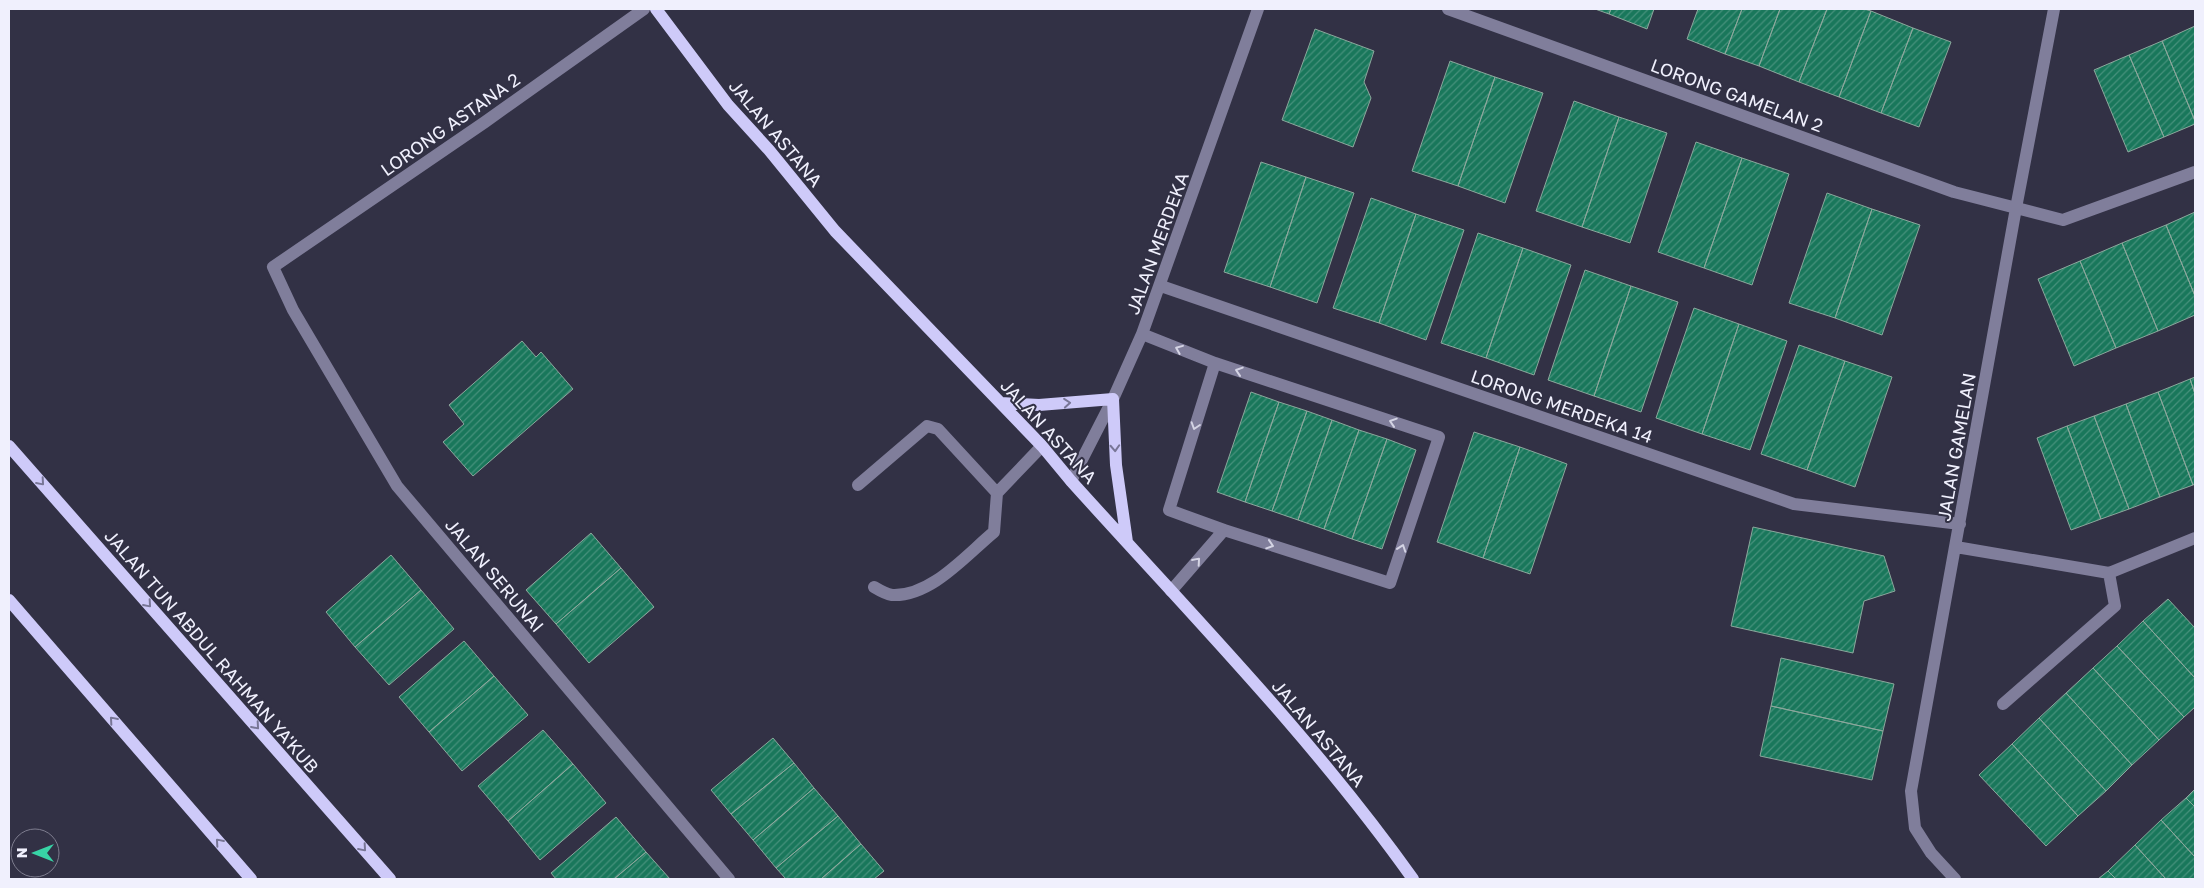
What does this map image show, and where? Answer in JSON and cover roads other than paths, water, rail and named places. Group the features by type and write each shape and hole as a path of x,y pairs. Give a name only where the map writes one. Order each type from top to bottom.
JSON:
{"main road":[{"name":"JALAN ASTANA","path":"656,9 728,105 769,150 835,230 1042,446 1071,482 1290,723 1345,790 1413,879"},
{"path":"1000,403 1039,405 1113,400 1116,465 1126,542"},
{"name":"JALAN TUN ABDUL RAHMAN YA'KUB","path":"9,446 390,879"},
{"path":"9,600 251,879"}],"street":[{"name":"LORONG ASTANA 2","path":"273,267 485,122 644,9"},
{"name":"JALAN MERDEKA","path":"1071,482 1113,400 1161,286 1258,9"},
{"name":"LORONG GAMELAN 2","path":"1448,9 1954,192 2063,220 2195,172"},
{"name":"JALAN GAMELAN","path":"1955,879 1931,853 1915,828 1911,791 2016,208 2054,9"},
{"name":"JALAN SERUNAI","path":"273,267 293,310 397,486 729,879"},
{"name":"LORONG MERDEKA 14","path":"1161,286 1794,504 1960,524"},
{"path":"1142,334 1215,363 1439,437 1390,583 1224,530 1169,510 1215,363"},
{"path":"858,485 927,426 938,429 997,493"},
{"path":"874,587 890,595 910,594 932,584 994,532 997,493 1042,446"},
{"path":"1170,591 1224,530"},
{"path":"1956,547 2109,573 2195,538"},
{"path":"2003,704 2115,606 2109,573"}]}
